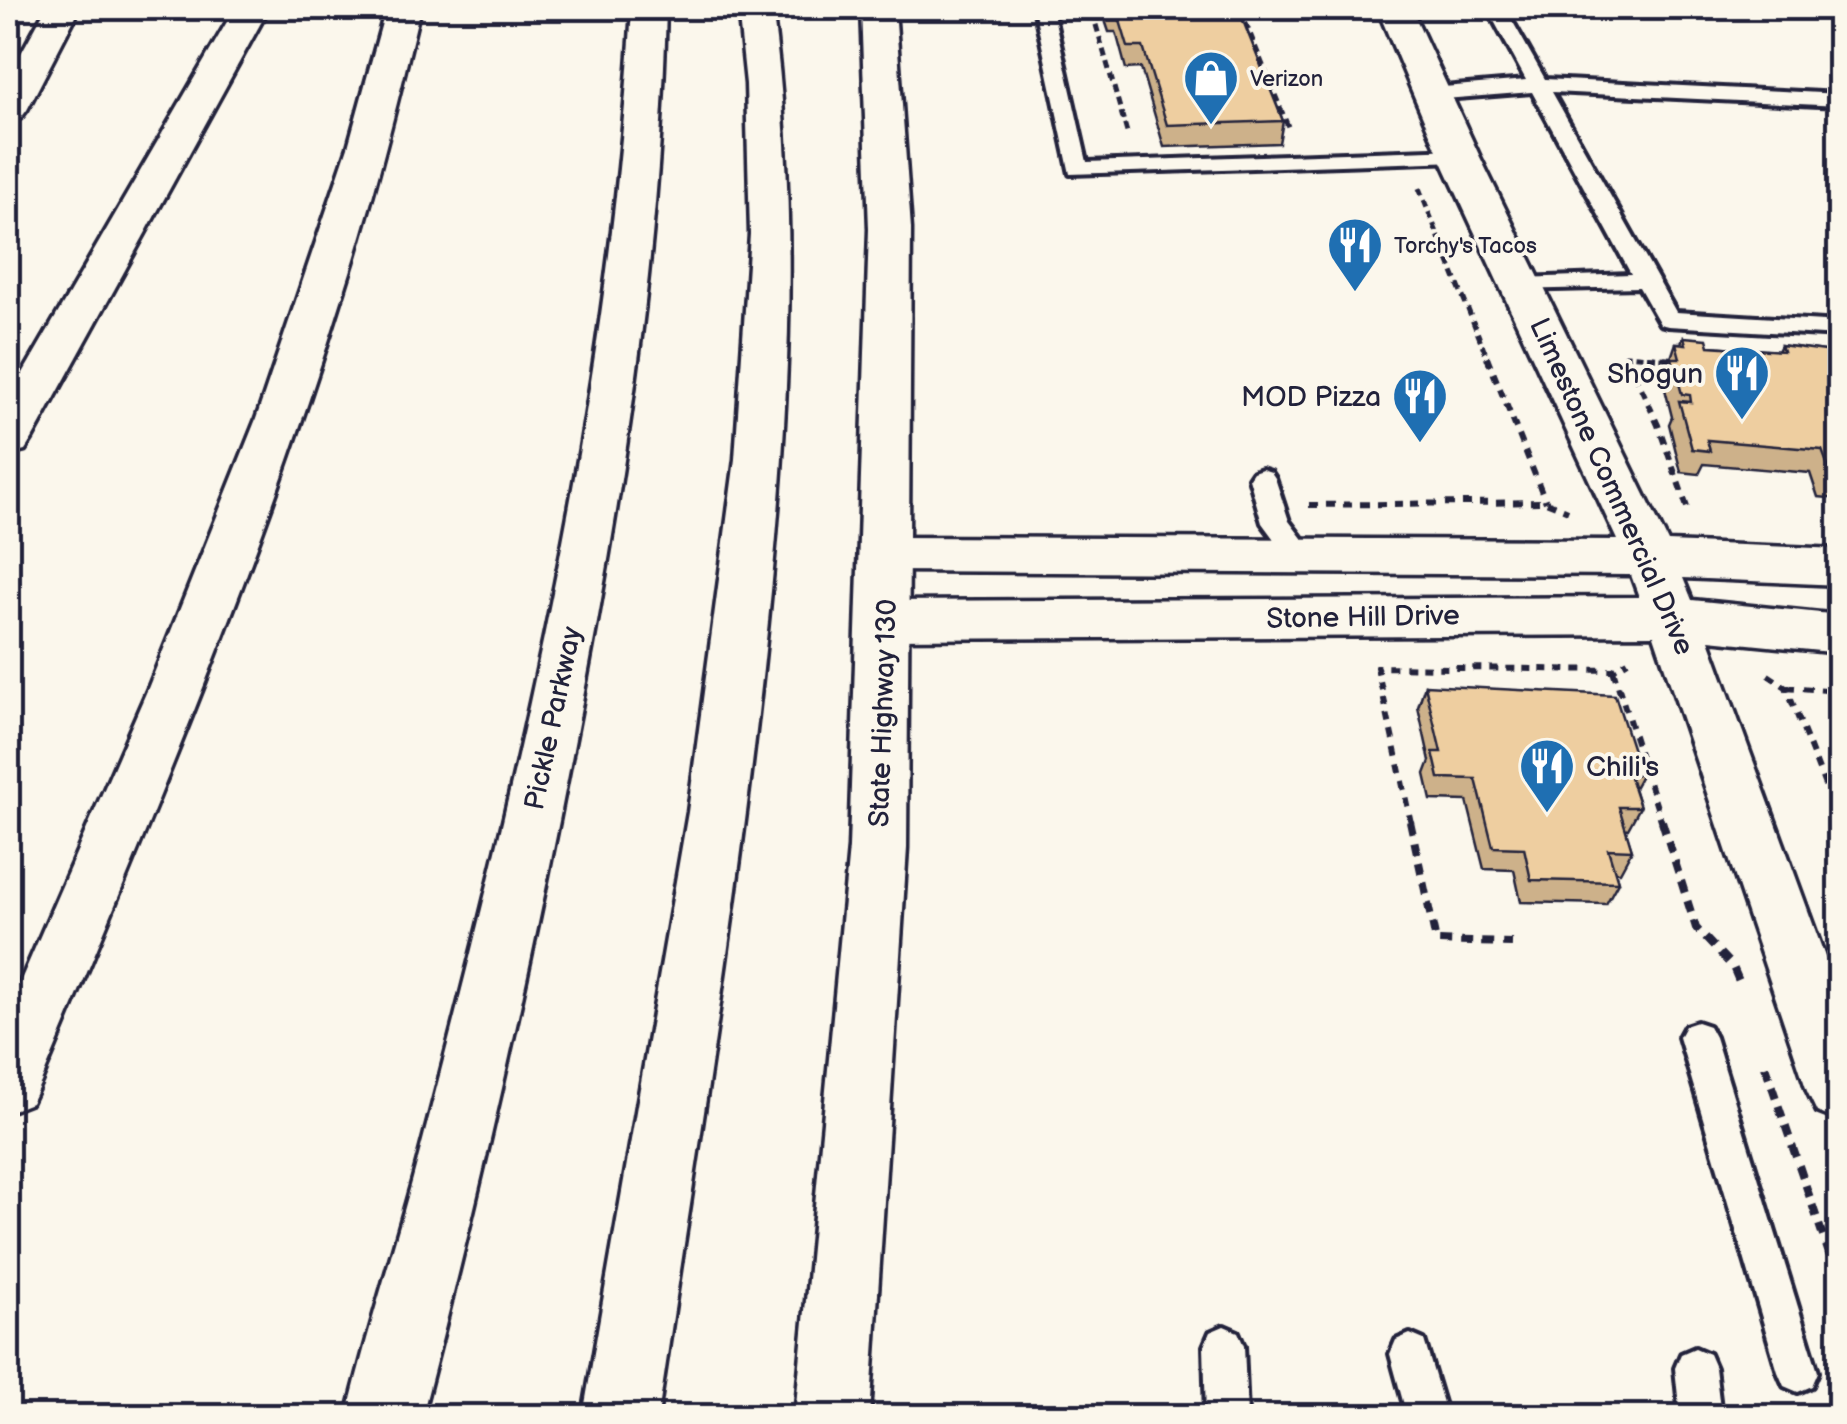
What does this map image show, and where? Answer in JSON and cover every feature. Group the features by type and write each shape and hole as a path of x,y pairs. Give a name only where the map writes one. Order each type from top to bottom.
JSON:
{"main road":[{"path":"8,109 63,8"},
{"path":"8,440 252,8"},
{"path":"8,1082 170,706 290,396 341,244 404,8"},
{"name":"Pickle Parkway","path":"384,1416 448,1181 526,846 582,574 638,220 650,8"},
{"path":"620,1416 721,798 765,418 772,283 771,160 755,8"},
{"name":"State Highway 130","path":"832,1416 878,848 886,620 890,229 878,8"},
{"name":"Limestone Commercial Drive","path":"1394,8 1432,94 1436,165 1522,285 1649,558 1692,664 1830,1041 1840,1091"},
{"path":"885,554 1649,558 1840,567"},
{"name":"Stone Hill Drive","path":"886,620 1594,614 1672,617 1840,634"}],"lane":[{"path":"1043,8 1078,169 1436,165"},
{"path":"1496,8 1668,319 1840,329"},
{"path":"1432,94 1538,85 1840,100"},
{"path":"1522,285 1646,280"},
{"path":"1262,478 1276,524 1300,554"},
{"path":"1697,1038 1798,1372"},
{"path":"1224,1346 1227,1416"},
{"path":"1410,1354 1427,1416"},
{"path":"1695,1368 1701,1416"}],"path":[{"path":"1126,19 1094,18 1128,138"},
{"path":"1227,19 1244,19 1293,140"},
{"path":"1436,165 1546,502"},
{"path":"1684,360 1626,355 1658,425 1690,514"},
{"path":"1309,505 1546,502 1574,514"},
{"path":"1512,942 1436,940 1378,667 1613,670 1629,660"},
{"path":"1613,670 1696,928 1733,967 1739,982"},
{"path":"1768,674 1786,687 1840,691"},
{"path":"1786,687 1840,822"},
{"path":"1765,1066 1839,1284"}],"building":[{"path":"1110,8 1238,8 1283,121 1167,125 1143,47 1128,47 1117,11"},
{"path":"1684,337 1707,339 1709,346 1783,351 1781,345 1840,353 1840,475 1831,474 1822,450 1707,440 1710,451 1692,449 1679,401 1691,402 1690,395 1682,394 1672,358 1680,358 1676,343 1686,344"},
{"name":"Chili's","path":"1425,685 1615,695 1641,775 1629,774 1640,807 1619,807 1632,850 1608,849 1618,882 1531,880 1524,848 1493,847 1476,779 1439,778 1433,752 1441,752"}],"place":[{"name":"Verizon","path":"1211,127"},
{"name":"Torchy's Tacos","path":"1355,294"},
{"name":"Shogun","path":"1742,422"},
{"name":"MOD Pizza","path":"1420,445"},
{"name":"Chili's","path":"1547,815"}]}
